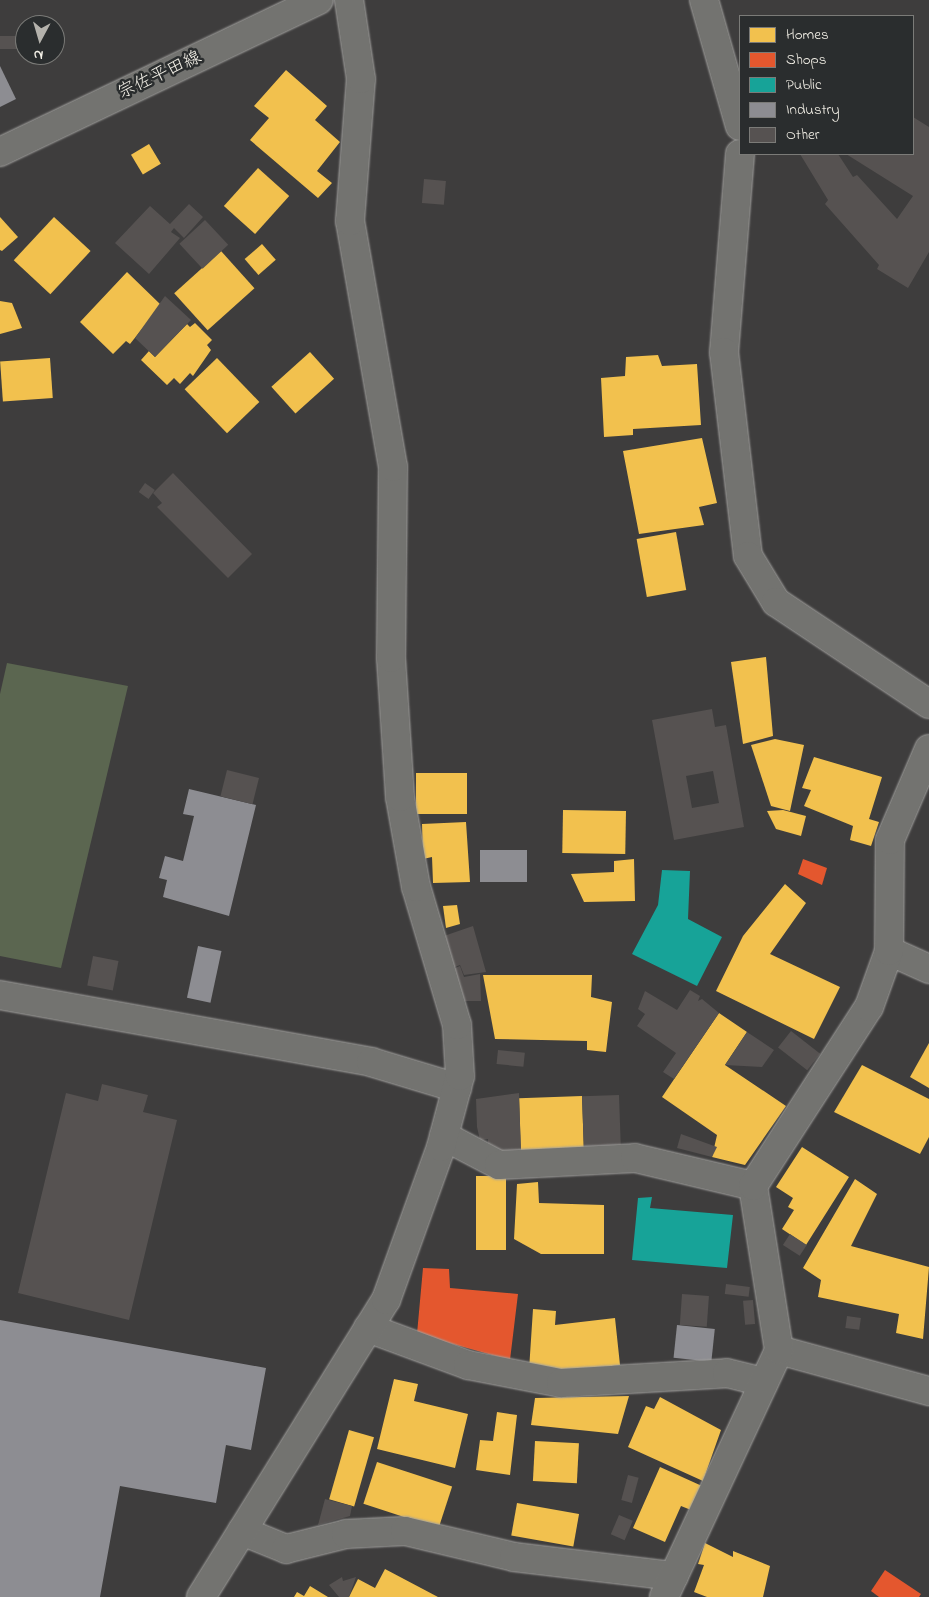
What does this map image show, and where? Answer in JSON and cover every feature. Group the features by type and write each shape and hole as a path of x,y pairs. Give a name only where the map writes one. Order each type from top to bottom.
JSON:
{"street":[{"name":"宗佐平田線","path":"0,152 319,0"},
{"path":"201,1597 386,1300 444,1136 457,1088 456,1025 416,887 400,797 391,658 393,467 350,221 360,79 349,0"},
{"path":"704,0 739,122"},
{"path":"740,155 724,352 748,556 776,602 929,704"},
{"path":"242,1531 286,1549 346,1534 406,1530 514,1557 669,1587 779,1350 753,1186 869,1007 889,950 890,840 929,749"},
{"path":"889,950 929,969"},
{"path":"0,995 371,1062 457,1088"},
{"path":"444,1136 499,1165 636,1158 753,1186"},
{"path":"368,1328 468,1365 561,1383 727,1373 764,1382"},
{"path":"779,1350 929,1391"}],"green space":[{"path":"7,663 128,686 61,968 0,956 0,694"}],"building: Homes":[{"path":"286,70 327,106 315,120 340,142 317,171 332,183 318,198 250,140 269,118 254,106"},
{"path":"149,144 161,164 143,175 131,155"},
{"path":"258,168 289,196 255,234 224,206"},
{"path":"0,217 18,237 2,251 0,250"},
{"path":"54,217 91,251 50,294 14,260"},
{"path":"262,244 276,260 258,275 245,259"},
{"path":"221,251 254,288 208,330 174,293"},
{"path":"127,272 161,305 130,344 126,341 113,354 80,322"},
{"path":"0,301 12,303 22,328 0,334"},
{"path":"195,323 212,340 207,345 211,350 193,376 190,373 180,384 174,378 167,385 141,360 149,351 155,357 187,324 190,327"},
{"path":"310,352 334,379 295,414 271,387"},
{"path":"658,355 662,366 697,364 701,425 633,429 633,435 604,437 601,378 625,376 626,357"},
{"path":"50,358 53,398 3,401 0,361"},
{"path":"217,358 259,402 227,433 185,389"},
{"path":"702,438 717,503 699,507 704,525 639,534 623,451"},
{"path":"676,532 686,590 647,597 637,539"},
{"path":"766,657 773,736 743,744 731,662"},
{"path":"775,739 804,745 790,811 771,806 751,745"},
{"path":"814,757 882,777 869,819 879,822 871,846 850,840 853,826 804,806 811,790 802,788"},
{"path":"416,773 467,773 467,814 416,814"},
{"path":"563,810 626,811 625,854 562,853"},
{"path":"783,810 806,816 801,836 776,829 767,811"},
{"path":"466,822 470,882 433,883 432,857 423,859 422,824"},
{"path":"634,859 635,901 584,902 571,874 614,872 614,861"},
{"path":"785,884 806,903 770,954 840,987 814,1039 716,991 743,936"},
{"path":"457,905 460,924 446,928 443,906"},
{"path":"483,975 592,975 591,997 612,1002 606,1052 587,1050 587,1041 495,1039"},
{"path":"719,1013 747,1032 725,1065 786,1106 745,1165 712,1157 717,1135 662,1097"},
{"path":"929,1043 929,1088 910,1077"},
{"path":"862,1065 929,1099 929,1137 920,1154 834,1112"},
{"path":"582,1096 584,1149 521,1151 519,1098"},
{"path":"802,1147 849,1177 806,1245 782,1229 794,1210 788,1207 793,1198 776,1187"},
{"path":"476,1176 506,1176 506,1250 476,1250"},
{"path":"855,1179 877,1194 851,1246 929,1267 923,1339 896,1333 899,1314 818,1297 821,1280 803,1268"},
{"path":"538,1182 539,1203 604,1205 604,1254 541,1254 514,1239 517,1184"},
{"path":"533,1309 556,1311 555,1325 615,1318 620,1365 559,1372 529,1370"},
{"path":"394,1379 418,1384 414,1401 468,1414 455,1468 377,1449"},
{"path":"629,1396 618,1434 531,1425 535,1398"},
{"path":"660,1397 721,1430 703,1481 628,1447 646,1406 654,1409"},
{"path":"497,1412 517,1415 510,1475 476,1470 480,1440 493,1441"},
{"path":"349,1430 374,1437 354,1506 329,1499"},
{"path":"535,1441 579,1443 577,1483 533,1481"},
{"path":"377,1462 452,1486 439,1528 363,1504"},
{"path":"660,1467 702,1486 691,1510 681,1506 665,1542 633,1528"},
{"path":"517,1503 579,1514 573,1546 511,1535"},
{"path":"705,1543 733,1557 733,1551 770,1566 763,1597 707,1597 694,1592 704,1565 698,1564"},
{"path":"385,1569 438,1597 349,1597 358,1579 375,1588"},
{"path":"310,1586 328,1597 294,1597 297,1592 304,1596"}],"building: Shops":[{"path":"803,859 827,868 822,885 798,874"},
{"path":"423,1268 449,1269 450,1288 518,1294 510,1360 417,1334"},
{"path":"885,1570 921,1594 919,1597 879,1597 871,1591"}],"building: Public":[{"path":"662,870 690,871 688,919 722,937 697,986 632,954 658,905"},
{"path":"652,1197 650,1208 733,1215 727,1268 632,1260 638,1198"}],"building: Industry":[{"path":"0,66 16,99 0,107"},
{"path":"189,789 256,805 229,916 163,897 167,880 159,878 165,856 183,861 194,816 183,814"},
{"path":"480,850 527,850 527,882 480,882"},
{"path":"198,946 221,951 210,1003 187,998"},
{"path":"0,1320 266,1368 251,1450 226,1445 216,1503 120,1486 100,1597 0,1597"},
{"path":"677,1325 715,1329 711,1362 674,1358"}],"building: Other":[{"path":"0,36 15,36 15,49 0,49"},
{"path":"914,118 929,127 929,252 908,288 877,269 879,265 825,204 828,200 801,155 839,155 853,177 857,175 897,219 913,196 848,155 914,155"},
{"path":"424,179 446,181 444,205 422,203"},
{"path":"189,204 203,217 184,238 174,228 171,232 180,238 149,274 115,243 150,206 170,224"},
{"path":"205,220 228,245 203,269 179,244"},
{"path":"165,296 191,320 155,357 135,338"},
{"path":"173,473 252,554 228,578 157,507 162,503 153,493"},
{"path":"145,483 155,490 149,499 139,492"},
{"path":"712,709 715,727 726,725 744,827 674,840 652,720","holes":["713,771 719,803 692,808 686,776"]},
{"path":"227,770 259,778 252,804 220,796"},
{"path":"473,926 486,972 464,975 460,965 452,968 441,937"},
{"path":"93,956 119,961 113,990 87,985"},
{"path":"460,966 464,977 480,974 481,1001 463,1001 453,969"},
{"path":"690,990 700,996 698,1001 702,999 719,1013 674,1079 663,1072 676,1053 637,1026 645,1014 638,1009 645,991 677,1010"},
{"path":"791,1031 820,1054 807,1070 778,1048"},
{"path":"747,1032 774,1050 762,1067 725,1065"},
{"path":"498,1050 525,1053 523,1067 497,1064"},
{"path":"102,1084 148,1095 143,1112 177,1120 129,1320 18,1293 66,1093 98,1101"},
{"path":"519,1093 521,1153 488,1151 488,1139 480,1140 477,1127 476,1099"},
{"path":"619,1095 621,1148 584,1149 582,1096"},
{"path":"681,1134 717,1147 712,1157 677,1148"},
{"path":"790,1234 807,1245 800,1256 783,1245"},
{"path":"726,1284 750,1287 749,1297 725,1294"},
{"path":"682,1294 709,1296 707,1327 680,1325"},
{"path":"753,1300 755,1324 745,1325 743,1301"},
{"path":"847,1316 861,1318 859,1330 845,1328"},
{"path":"628,1475 639,1478 632,1503 621,1500"},
{"path":"325,1499 352,1506 350,1516 318,1525"},
{"path":"619,1515 633,1521 625,1540 611,1534"},
{"path":"342,1577 343,1581 356,1577 349,1597 339,1597 329,1585"}]}
